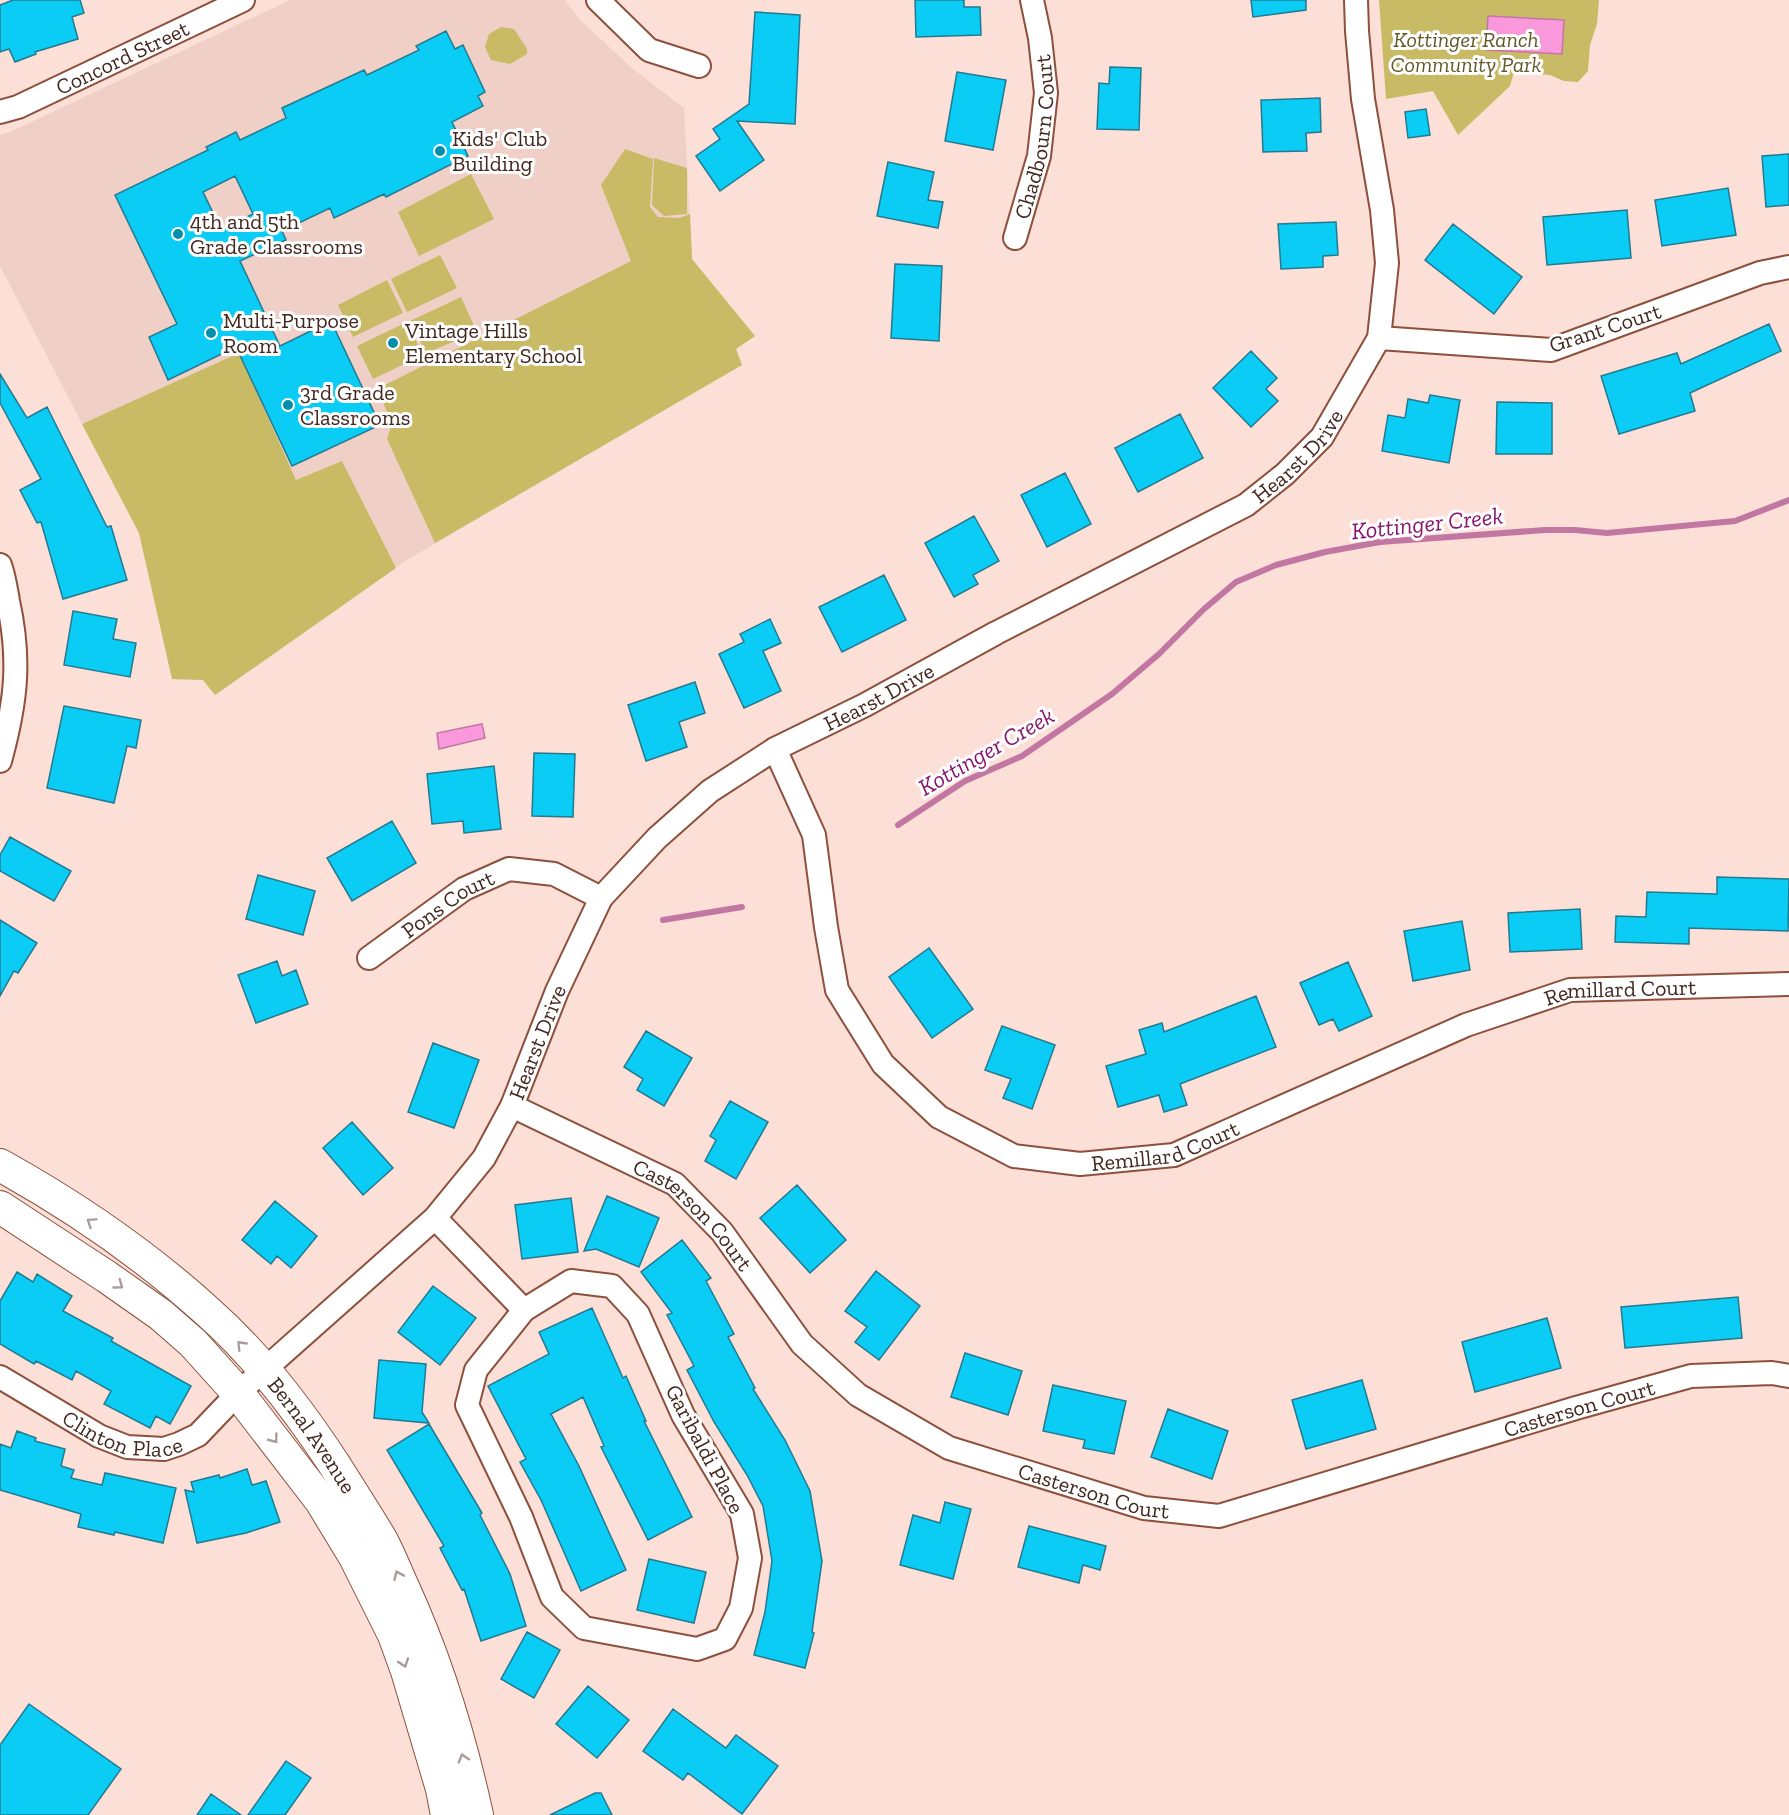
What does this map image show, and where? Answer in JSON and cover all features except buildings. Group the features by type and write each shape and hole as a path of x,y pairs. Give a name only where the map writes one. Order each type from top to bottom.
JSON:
{"main road":[{"name":"Bernal Avenue","path":"0,1165 42,1188 140,1254 209,1312 265,1370 311,1429 383,1543 433,1660 470,1783 477,1815"},
{"name":"Bernal Avenue","path":"0,1207 161,1315 193,1343 238,1393 321,1501 355,1557 394,1635 442,1789 447,1815"}],"street":[{"name":"Concord Street","path":"0,112 18,107 243,0"},
{"path":"598,0 649,50 699,66"},
{"name":"Chadbourn Court","path":"1015,238 1039,156 1046,93 1040,38 1032,0"},
{"name":"Hearst Drive","path":"238,1393 435,1218 484,1158 513,1106 557,991 601,898 657,838 710,792 775,749 865,705 996,633 1246,505 1285,474 1322,437 1379,338 1387,263 1382,210 1363,99 1356,0"},
{"name":"Grant Court","path":"1379,338 1551,350 1761,273 1789,267"},
{"path":"0,565 14,628 16,685 8,732 0,761"},
{"name":"Remillard Court","path":"775,749 814,835 837,990 883,1064 939,1117 1014,1156 1080,1164 1174,1155 1466,1025 1570,990 1789,984"},
{"name":"Pons Court","path":"369,958 464,889 509,869 554,874 601,898"},
{"name":"Casterson Court","path":"513,1106 675,1184 723,1232 802,1344 858,1395 949,1449 1144,1508 1219,1516 1576,1408 1691,1376 1772,1373 1789,1376"},
{"path":"435,1218 524,1311"},
{"name":"Garibaldi Place","path":"571,1281 612,1286 638,1314 683,1415 742,1514 750,1558 741,1608 725,1639 697,1649 585,1628 552,1597 521,1517 467,1406 476,1370 524,1311 571,1281"},
{"name":"Clinton Place","path":"0,1377 99,1436 127,1448 164,1449 198,1435 238,1393"}],"shaded area":[{"name":"Vintage Hills Elementary School","path":"290,0 565,0 579,19 633,69 684,108 692,259 755,336 736,349 742,365 407,560 215,695 203,680 172,679 139,533 0,266 0,135"},
{"path":"1488,16 1564,20 1562,54 1486,50"},
{"path":"482,724 485,738 439,749 437,733"}],"green space":[{"name":"Kottinger Ranch Community Park","path":"1379,0 1599,0 1597,24 1590,45 1588,71 1578,82 1564,81 1550,75 1514,72 1510,86 1458,135 1433,91 1386,99"},
{"path":"501,27 514,29 527,49 527,54 510,64 491,60 485,47 489,34"},
{"path":"625,149 653,159 650,207 658,217 679,218 690,214 692,259 755,336 736,349 742,365 435,543 387,439 392,423 377,389 631,261 601,185"},
{"path":"654,158 687,168 687,214 664,216 652,205"},
{"path":"471,174 494,219 419,256 398,212"},
{"path":"440,255 457,288 407,312 391,279"},
{"path":"387,280 403,313 353,337 338,305"},
{"path":"461,297 477,332 426,353 410,321"},
{"path":"407,322 423,355 373,379 357,346"},
{"path":"239,353 296,480 342,461 396,568 215,695 203,680 172,679 139,533 82,424"}],"waterway":[{"name":"Kottinger Creek","path":"898,825 965,781 1022,756 1112,694 1159,654 1204,609 1236,582 1276,565 1325,552 1380,542 1545,530 1607,533 1735,521 1789,500"},
{"name":"Kottinger Creek","path":"663,920 742,907"}],"place":[{"name":"Kids' Club Building","path":"440,151"},
{"name":"4th and 5th Grade Classrooms","path":"178,234"},
{"name":"Multi-Purpose Room","path":"211,333"},
{"name":"Vintage Hills Elementary School","path":"393,343"},
{"name":"3rd Grade Classrooms","path":"288,405"}]}
